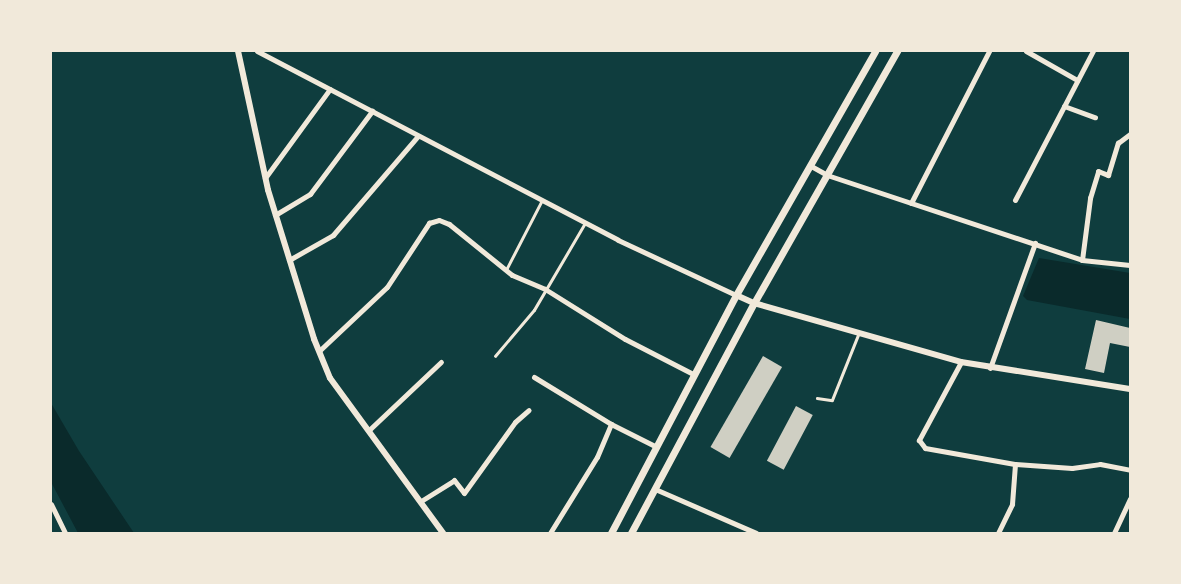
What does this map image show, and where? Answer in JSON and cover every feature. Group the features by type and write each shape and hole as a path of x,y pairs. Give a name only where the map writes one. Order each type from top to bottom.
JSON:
{"main road":[{"path":"611,533 736,295 875,51"},
{"path":"631,533 754,303 897,51"}],"street":[{"path":"238,51 275,215 330,378 443,533"},
{"path":"257,51 585,223 754,303 961,362 1130,389"},
{"path":"911,203 989,51"},
{"path":"1026,51 1077,80"},
{"path":"1015,200 1093,51"},
{"path":"265,178 330,89"},
{"path":"1064,106 1095,117"},
{"path":"275,215 310,194 372,111"},
{"path":"1082,260 1090,198 1098,171 1108,175 1118,142 1130,134"},
{"path":"289,260 333,235 418,136"},
{"path":"811,166 827,175 1082,260 1130,265"},
{"path":"319,351 387,287 429,223 439,220 449,224 505,271 545,289 625,339 693,374"},
{"path":"990,368 1035,243"},
{"path":"369,430 442,362"},
{"path":"961,362 925,426 919,440 920,445 1015,464 1072,468 1100,464 1130,470"},
{"path":"534,377 611,424 655,446"},
{"path":"421,501 454,480 464,493 514,422 529,410"},
{"path":"550,533 597,457 611,424"},
{"path":"998,533 1012,504 1015,464"},
{"path":"655,489 755,533"},
{"path":"1114,533 1130,499"},
{"path":"51,504 65,533"}],"lane":[{"path":"505,271 542,200"},
{"path":"495,356 534,310 585,223"},
{"path":"817,398 832,400 859,332"}],"water":[{"path":"1039,258 1130,273 1130,319 1027,300 1023,296"},
{"path":"51,403 79,451 134,533 78,533 51,482"}],"building":[{"path":"1096,320 1130,328 1130,347 1110,343 1104,373 1085,369"},
{"path":"763,356 782,367 730,458 710,447"},
{"path":"796,406 813,415 784,470 767,461"}]}
